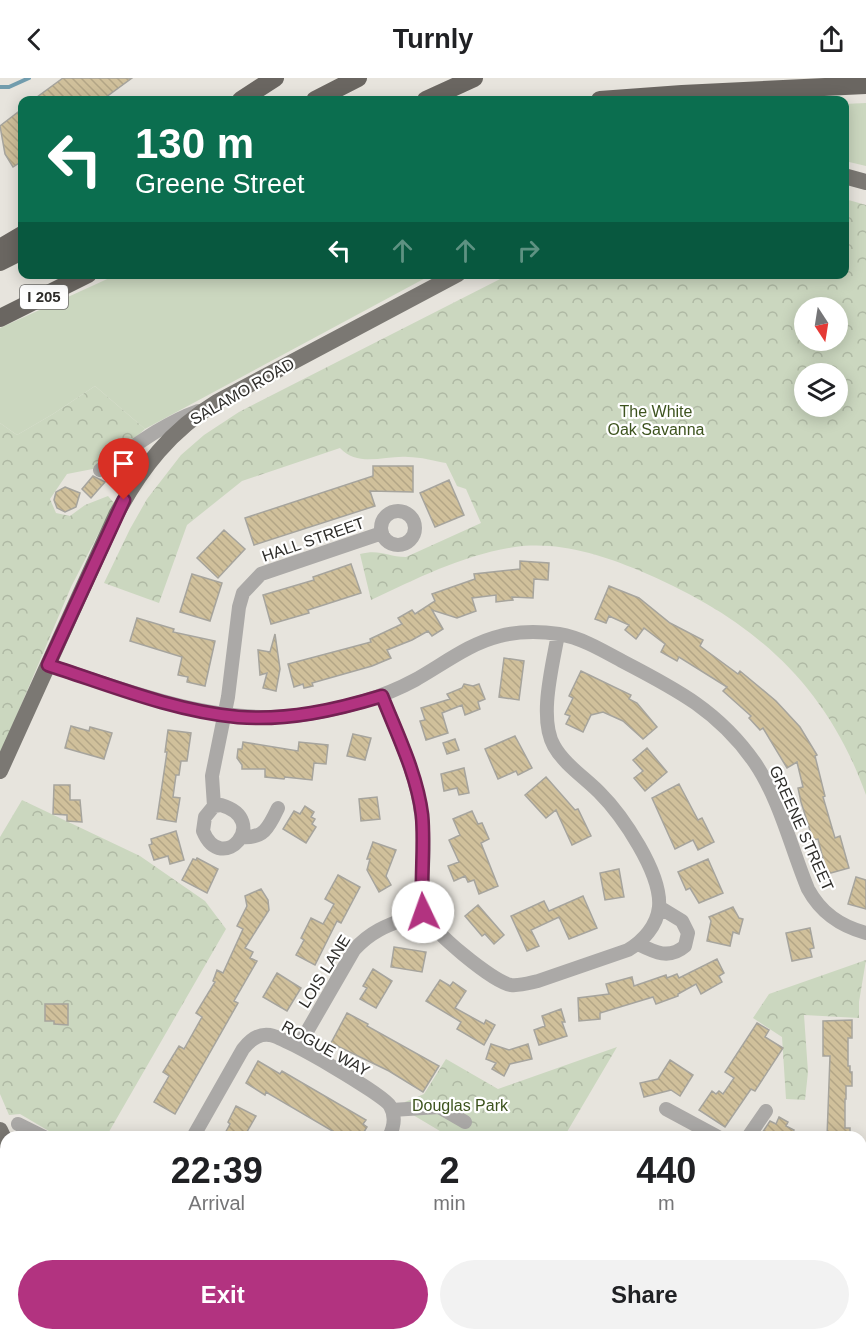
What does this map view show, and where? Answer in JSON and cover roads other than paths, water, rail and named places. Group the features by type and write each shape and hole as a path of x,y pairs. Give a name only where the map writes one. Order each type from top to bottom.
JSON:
{"highway":[{"path":"247,96 275,78"},
{"path":"323,96 358,78"},
{"path":"435,96 474,78"},
{"path":"655,96 866,85"},
{"path":"0,248 18,237"},
{"path":"0,262 18,253"},
{"name":"I 205","path":"0,318 78,279"}],"main road":[{"path":"849,177 866,182"},
{"name":"SALAMO ROAD","path":"0,771 86,580 130,489 147,464 170,438 208,407 449,279"}],"street":[{"path":"100,470 159,429 179,418 208,407"},
{"name":"HALL STREET","path":"214,806 212,776 225,715 239,607 243,593 261,574 270,570 382,533"},
{"name":"GREENE STREET","path":"48,665 163,702 225,715 261,717 302,715 353,705 382,696 491,639 516,633 558,634 587,643 650,675 714,715 737,739 756,765 774,798 814,901 834,919 866,933"},
{"path":"382,696 417,789 422,814 424,844 421,891 423,912 432,927 499,981 511,985 524,985 538,981 628,950 638,944 652,927 658,908 658,896 633,836 600,793 564,759 554,746 548,730 547,707 558,634"},
{"path":"221,805 235,812 243,825 241,837 235,846 226,848 211,845 206,839 202,831 202,824 214,806 221,805"},
{"path":"241,837 260,836 271,823 278,808"},
{"path":"638,944 664,955 676,952 685,946 688,933 682,921 658,908"},
{"name":"LOIS LANE","path":"298,1047 354,950 364,938 375,931 423,912"},
{"name":"ROGUE WAY","path":"197,1131 249,1042 268,1034 298,1047 386,1101 392,1110"},
{"path":"391,1131 394,1124 392,1110 439,1107 465,1122"},
{"path":"666,1109 707,1131"},
{"path":"752,1131 766,1111"},
{"path":"18,1124 32,1131"}],"waterway":[{"path":"0,87 9,87 29,78"}],"park label":[{"name":"The White Oak Savanna","path":"656,420"},
{"name":"Douglas Park","path":"460,1105"}]}
